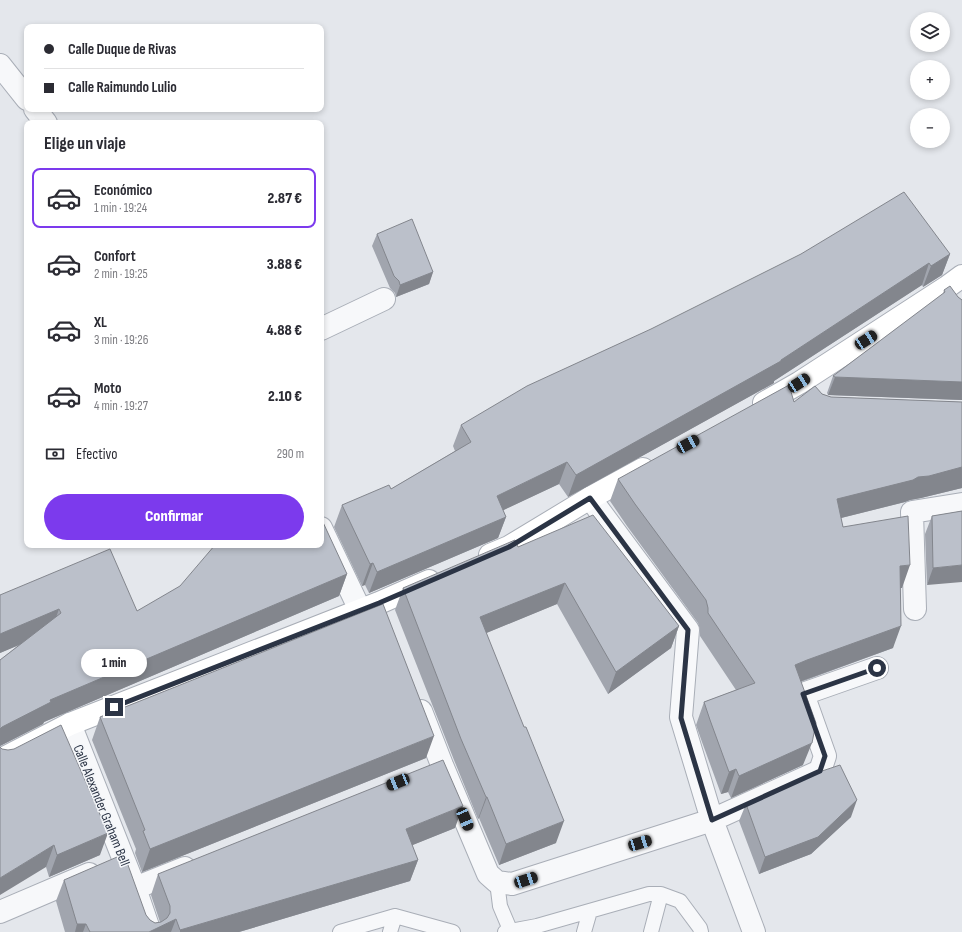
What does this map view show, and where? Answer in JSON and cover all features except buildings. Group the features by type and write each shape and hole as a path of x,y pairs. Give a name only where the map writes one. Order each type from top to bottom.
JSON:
{"street":[{"path":"0,65 24,95"},
{"path":"37,112 44,120"},
{"path":"744,414 806,390 956,288"},
{"path":"324,328 384,299"},
{"path":"473,562 509,547 590,498 660,460"},
{"path":"590,498 688,630 681,718 712,820 754,932"},
{"path":"916,609 912,512 962,504"},
{"path":"324,533 374,610"},
{"path":"0,760 70,724 374,610 444,575"},
{"path":"413,691 435,768 488,874 497,882 512,884 712,820 820,771 825,756 803,694 877,668"},
{"name":"Calle Alexander Graham Bell","path":"70,724 135,888 150,932"},
{"path":"0,912 123,859"},
{"path":"135,888 201,861"}],"lane":[{"path":"497,882 497,893 500,906 509,932 536,926 649,894 661,894 680,901 700,928 701,932"},
{"path":"651,932 661,894"},
{"path":"584,932 590,911"},
{"path":"340,932 395,916 453,932"},
{"path":"390,932 395,916"}],"route":[{"path":"114,707 379,603 509,547 590,498 688,630 681,718 712,820 820,771 825,756 803,694 877,668"}]}
